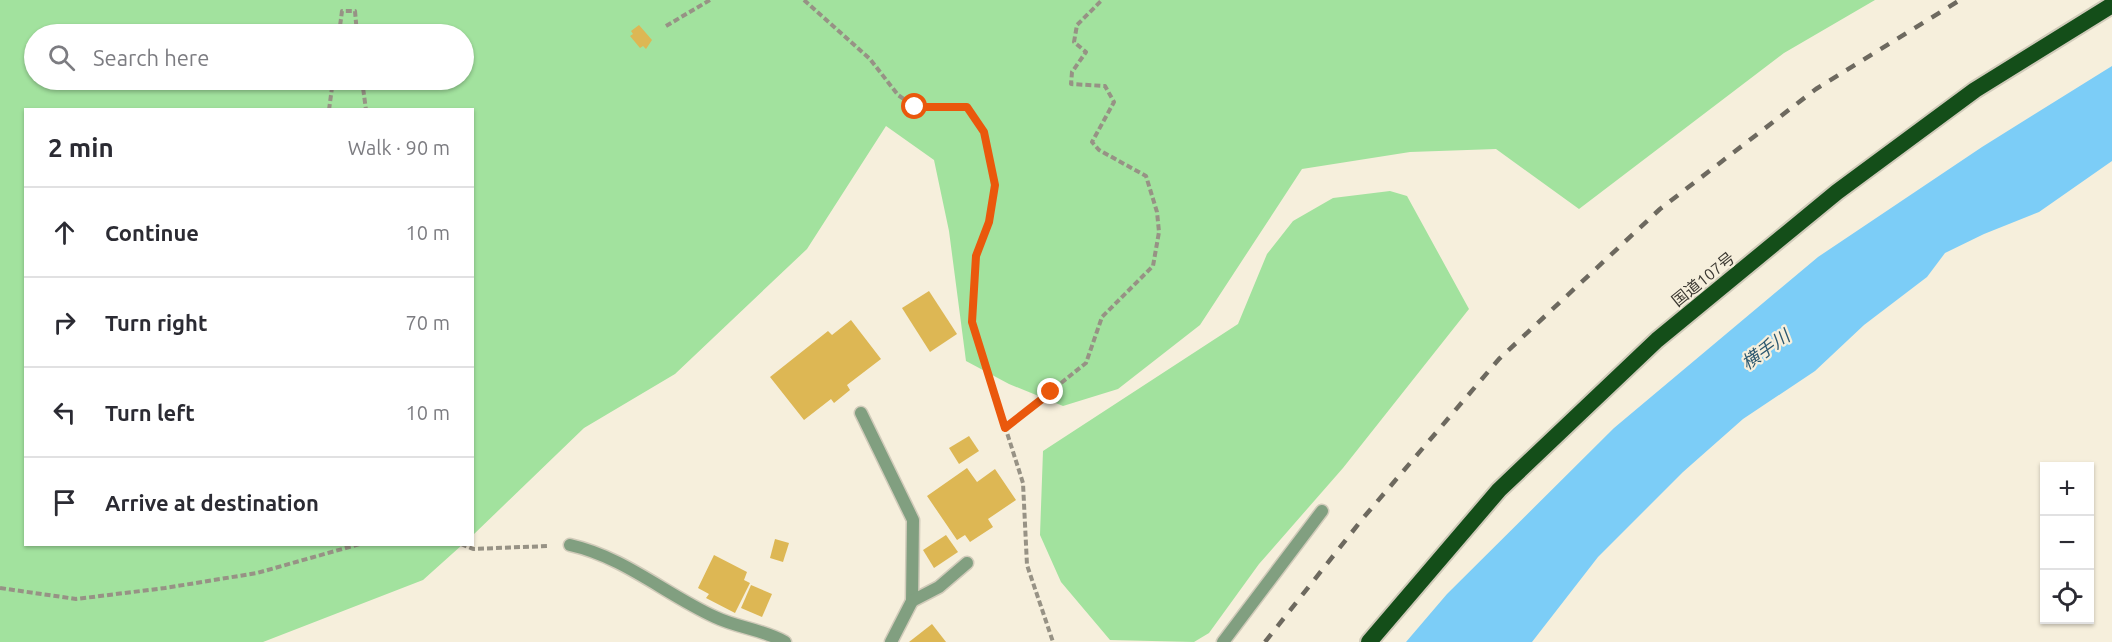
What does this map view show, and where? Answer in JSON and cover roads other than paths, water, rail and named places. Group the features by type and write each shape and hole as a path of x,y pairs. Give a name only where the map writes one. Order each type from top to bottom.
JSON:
{"highway":[{"name":"国道107号","path":"1370,642 1499,489 1657,340 1846,185 1975,90 2112,5"}],"street":[{"path":"861,413 913,520 912,601 891,642"},
{"path":"1223,642 1323,511"},
{"path":"570,545 594,551 716,618 767,632 784,642"},
{"path":"912,601 939,587 968,563"}],"water":[{"name":"横手川","path":"2112,66 2112,161 2039,212 1984,234 1945,253 1927,277 1864,325 1815,371 1743,419 1683,472 1598,557 1532,642 1406,642 1447,594 1614,428 1818,257 1982,147"}],"railway":[{"path":"1265,642 1364,517 1499,359 1660,209 1816,89 1960,0"}]}
